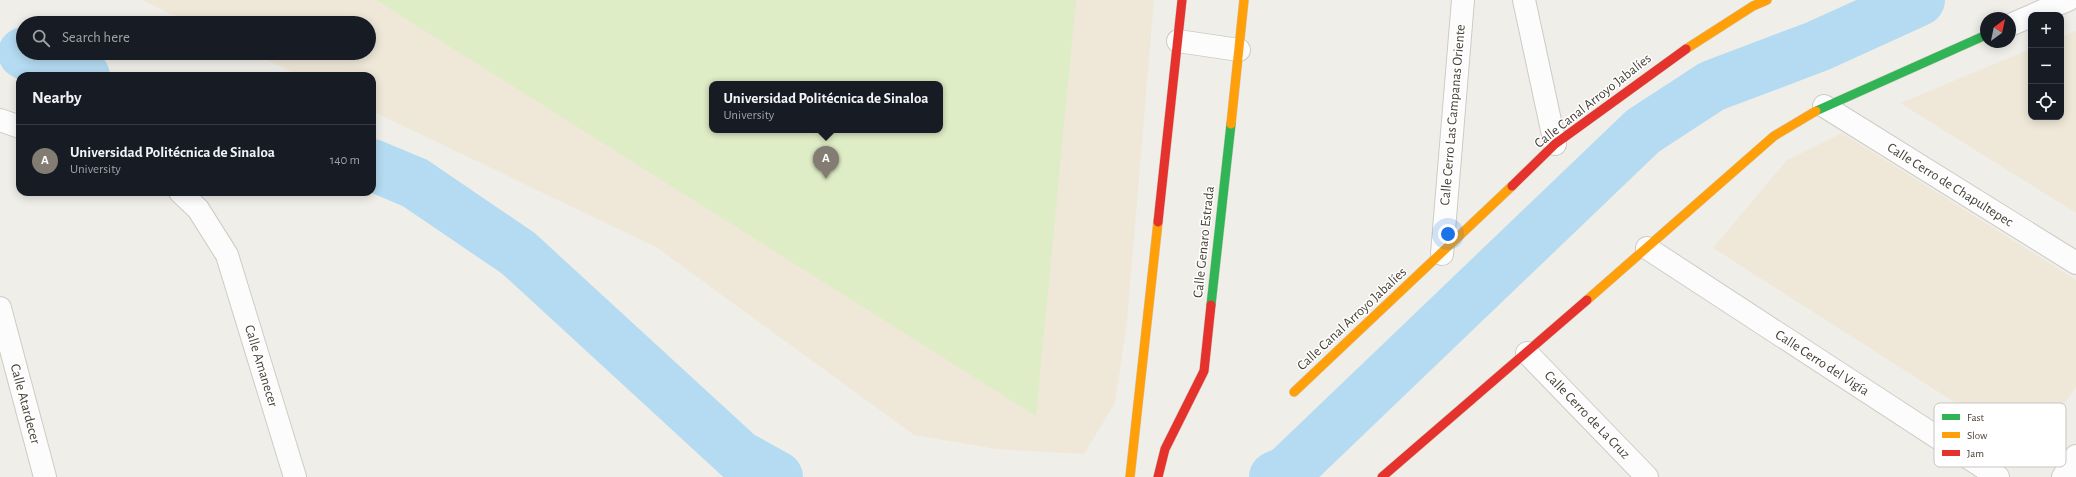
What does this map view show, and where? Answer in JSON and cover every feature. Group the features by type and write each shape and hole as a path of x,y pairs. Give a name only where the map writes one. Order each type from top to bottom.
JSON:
{"street":[{"path":"1130,477 1182,0"},
{"name":"Calle Genaro Estrada","path":"1158,477 1165,449 1204,371 1244,0"},
{"name":"Calle Cerro Las Campanas Oriente","path":"1442,254 1463,0"},
{"path":"1524,0 1555,144"},
{"path":"2039,12 2068,0"},
{"name":"Calle Canal Arroyo Jabalíes","path":"1294,392 1442,254 1555,144 1660,66 1758,2"},
{"path":"2016,22 2028,17"},
{"path":"1382,477 1528,352 1774,136 1824,106 1980,38"},
{"path":"1178,41 1239,50"},
{"name":"Calle Cerro de Chapultepec","path":"1824,106 2076,263"},
{"path":"0,120 16,126"},
{"name":"Calle Amanecer","path":"184,196 198,209 227,255 295,477"},
{"name":"Calle Cerro del Vigía","path":"1647,248 1934,435"},
{"name":"Calle Atardecer","path":"0,308 45,477"},
{"name":"Calle Cerro de La Cruz","path":"1528,352 1647,477"},
{"path":"2063,477 2076,456"},
{"name":"Calle Cerro del Vigía","path":"1983,467 1998,477"}],"shaded area":[{"path":"142,0 1154,0 1127,322 1115,403 1084,454 996,449 914,435 656,247 376,113 376,72 292,72 267,60 376,60 376,16 175,16"},
{"path":"2076,31 2076,213 1900,103 2028,50 2028,120 2064,120 2064,36"},
{"path":"1842,133 2076,280 2076,386 2065,403 1956,403 1713,248 1787,160"}],"green space":[{"path":"376,0 1076,0 1036,416"}],"waterway":[{"path":"1275,477 1287,472 1643,131 1712,86 1818,46 1919,0"},
{"path":"39,60 70,72"},
{"path":"376,167 415,183 518,253 739,456 777,477"}],"traffic: fast":[{"path":"1816,111 1980,38"},
{"path":"1211,305 1231,124"}],"traffic: slow":[{"path":"1231,124 1244,0"},
{"path":"1686,49 1753,6 1767,0"},
{"path":"1587,300 1774,136 1816,111"},
{"path":"1294,392 1512,186"},
{"path":"1130,477 1158,222"}],"traffic: jam":[{"path":"1158,222 1182,0"},
{"path":"1512,186 1555,144 1686,49"},
{"path":"1382,477 1587,300"},
{"path":"1158,477 1165,449 1204,371 1211,305"}],"place":[{"name":"Universidad Politécnica de Sinaloa","path":"826,179"}]}
